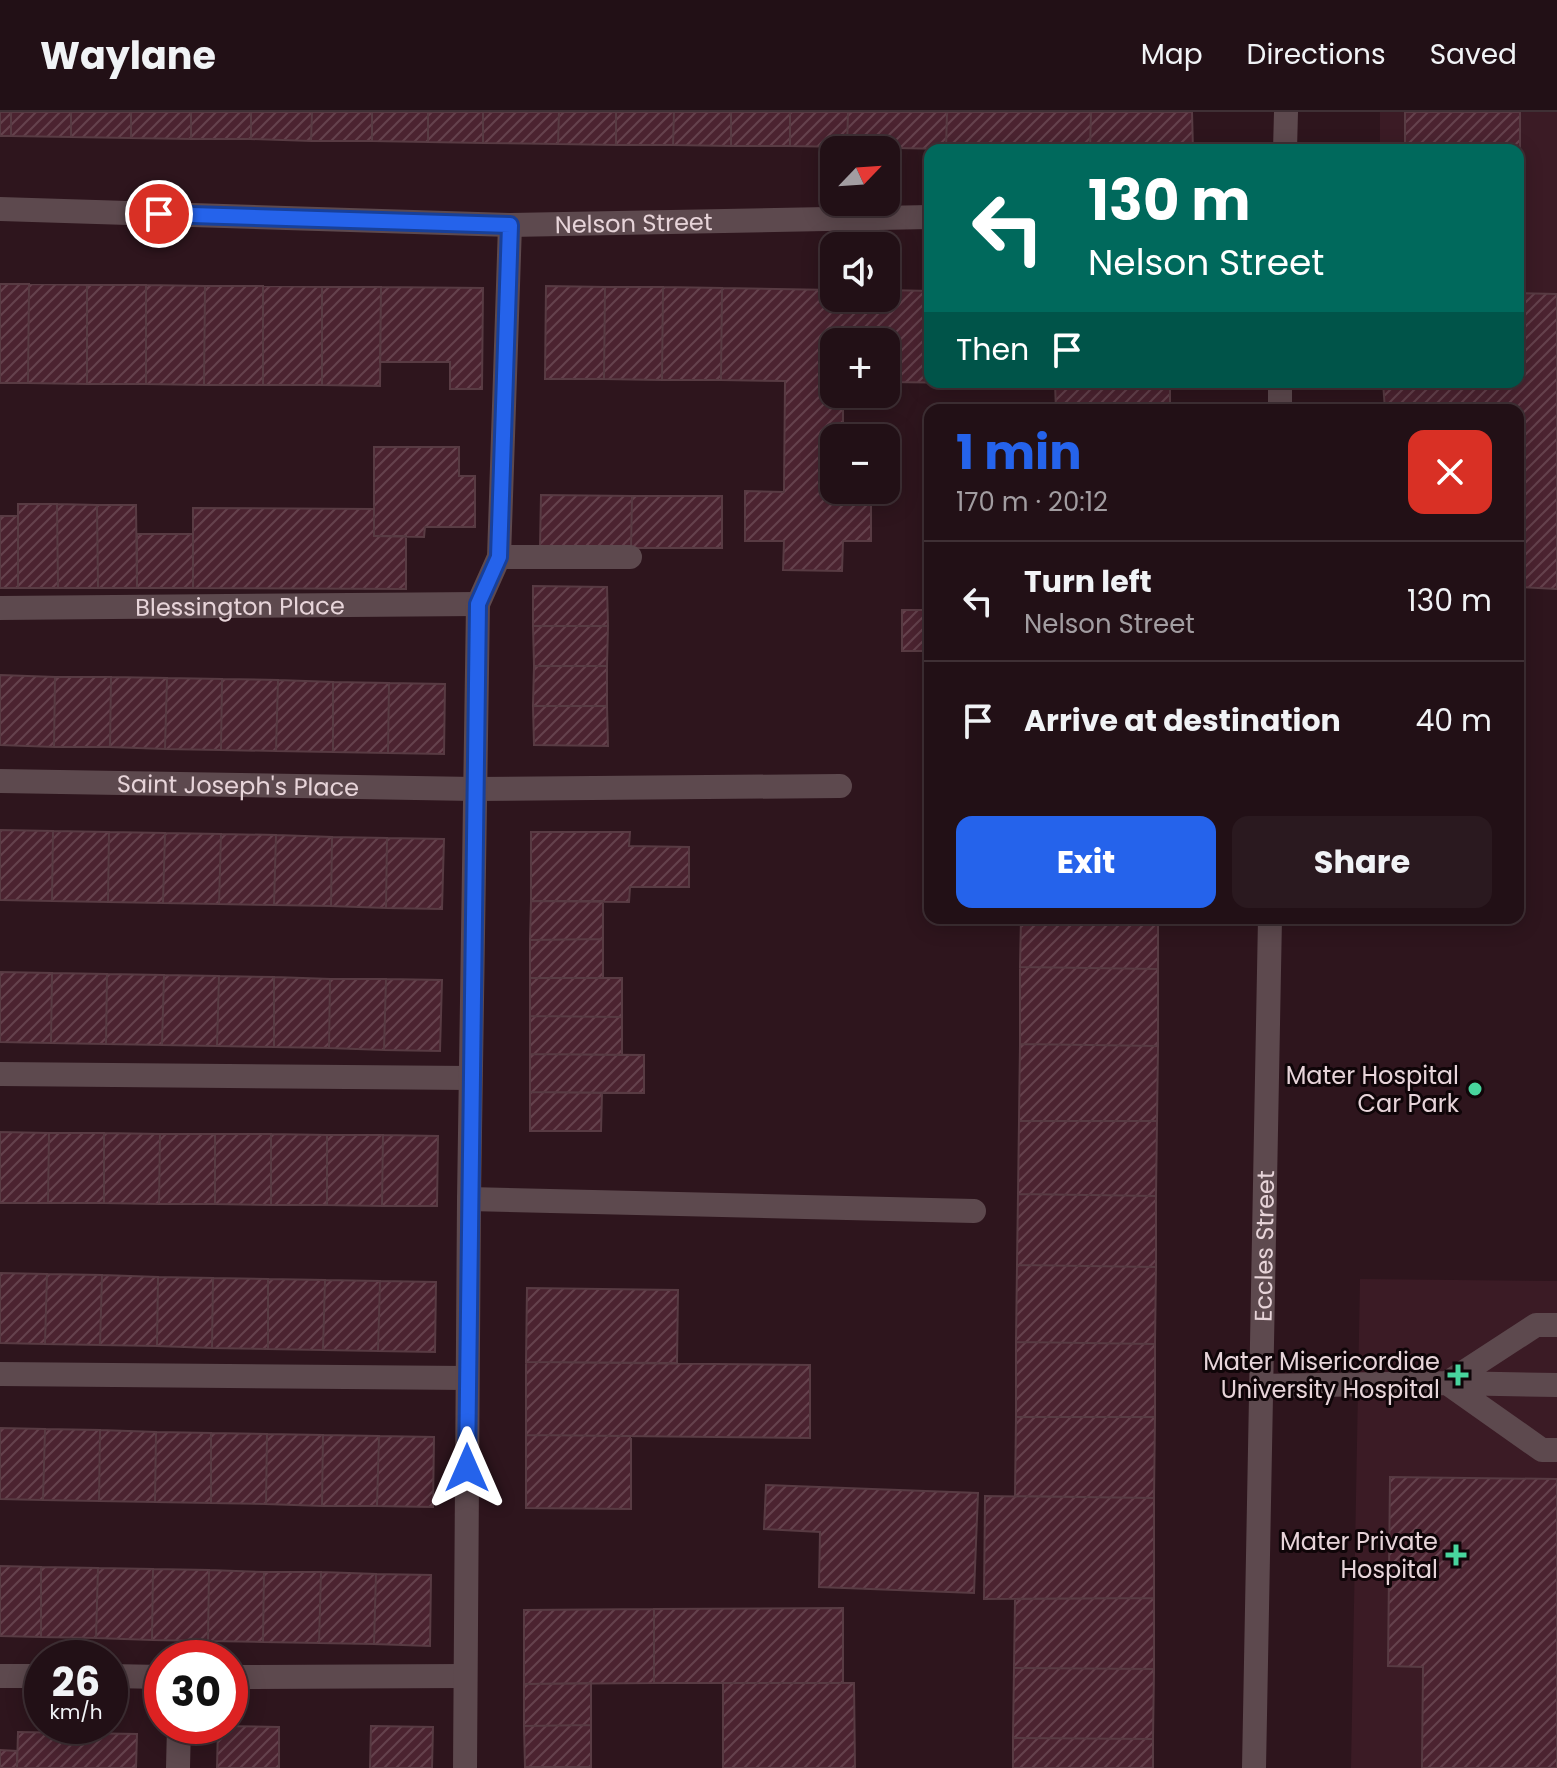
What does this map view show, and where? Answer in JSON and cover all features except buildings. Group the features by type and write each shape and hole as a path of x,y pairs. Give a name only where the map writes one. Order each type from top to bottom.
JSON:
{"street":[{"path":"1285,144 1286,112"},
{"name":"Nelson Street","path":"0,209 510,225 924,217"},
{"path":"465,1768 470,1078 478,604 499,557 510,225"},
{"path":"499,557 630,557"},
{"name":"Blessington Place","path":"0,608 478,604"},
{"name":"Saint Joseph's Place","path":"0,781 474,789 840,786"},
{"name":"Eccles Street","path":"1254,1768 1270,924"},
{"path":"0,1074 470,1078"},
{"path":"469,1199 974,1211"},
{"path":"1447,1383 1536,1325 1557,1325"},
{"path":"0,1374 467,1378"},
{"path":"1447,1383 1542,1450 1557,1450"},
{"path":"1262,1386 1557,1385"},
{"path":"0,1676 24,1676"},
{"path":"248,1677 464,1676"},
{"path":"178,1768 179,1744"}],"shaded area":[{"path":"1380,112 1557,112 1557,294 1524,293 1524,144 1380,144"},
{"name":"Mater Private Hospital","path":"1360,1279 1557,1281 1557,1768 1351,1768"}],"place":[{"name":"Mater Hospital Car Park","path":"1475,1089"},
{"name":"Mater Misericordiae University Hospital","path":"1458,1375"},
{"name":"Mater Private Hospital","path":"1456,1555"}],"route":[{"path":"159,214 510,225 499,557 478,604 467,1468"}]}
